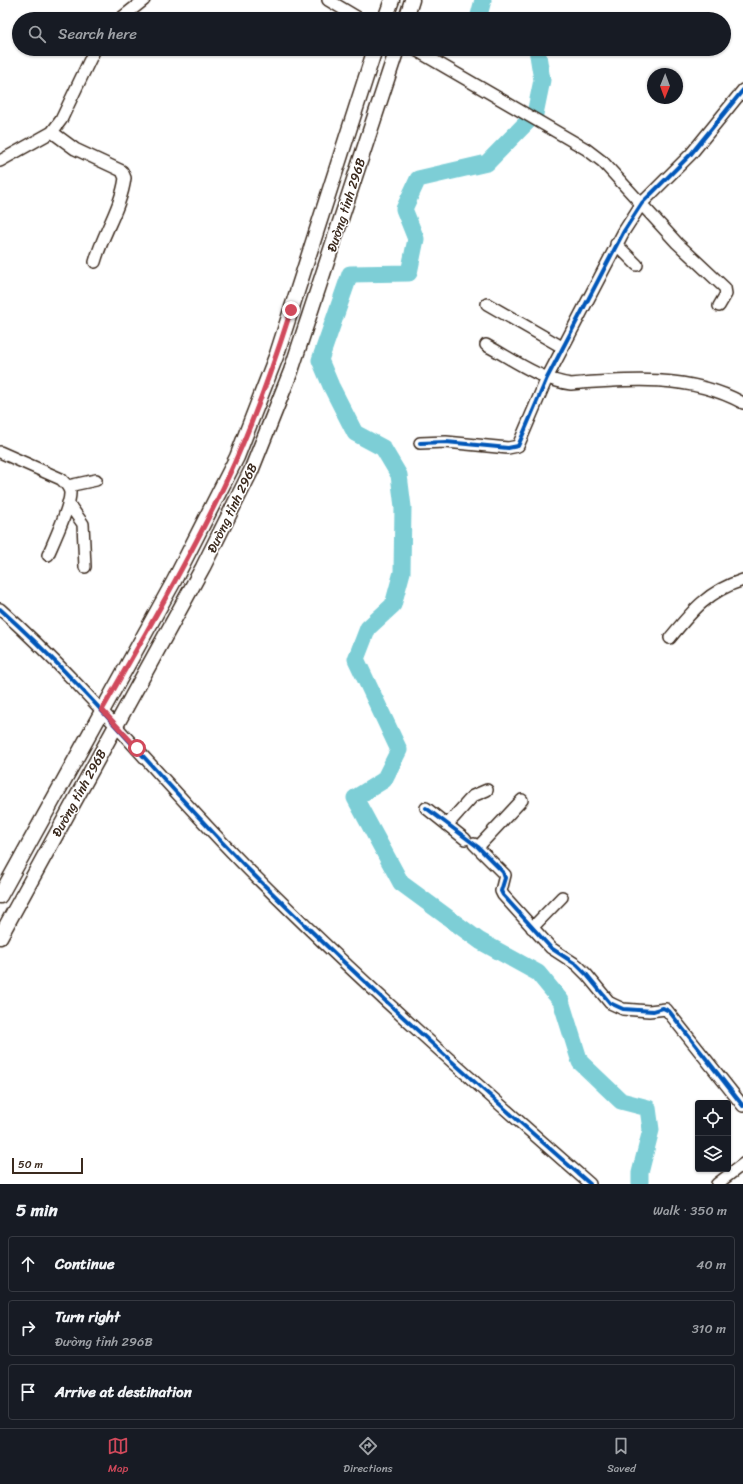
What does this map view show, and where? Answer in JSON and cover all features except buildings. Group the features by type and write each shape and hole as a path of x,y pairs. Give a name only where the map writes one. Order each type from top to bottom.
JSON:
{"main road":[{"path":"388,12 392,0"},
{"path":"408,12 412,0"},
{"name":"Đường tỉnh 296B","path":"0,896 174,582 224,486 254,417 277,354 373,56"},
{"name":"Đường tỉnh 296B","path":"0,937 219,537 260,450 291,371 395,56"}],"street":[{"path":"129,12 144,0"},
{"path":"328,0 348,12"},
{"path":"0,162 52,132 62,120 93,56"},
{"path":"426,56 586,149 602,162 642,203 677,243 725,288 726,294 718,306"},
{"path":"420,443 446,442 508,448 518,446 562,347 616,244 642,203 691,154 743,90"},
{"path":"52,132 76,149 122,171 125,178 113,218 103,239 95,262"},
{"path":"616,244 637,265"},
{"path":"487,304 562,347"},
{"path":"486,345 547,378 571,384 632,379 662,380 722,394 743,403"},
{"path":"0,452 61,479 68,486 70,493 68,503 48,555"},
{"path":"68,486 96,480"},
{"path":"68,503 83,524 85,567"},
{"path":"670,638 692,610 707,597 724,587 743,580"},
{"path":"0,609 54,659 117,725 251,872 360,978 590,1184"},
{"path":"447,825 473,796 487,790"},
{"path":"472,843 522,800"},
{"path":"426,808 472,843 503,872 505,878 501,891 503,895 551,948 577,965 602,994 616,1007 648,1011 663,1008 669,1011 743,1106"},
{"path":"532,928 562,897"},
{"path":"717,1184 743,1164"}],"waterway":[{"path":"480,12 483,0"},
{"path":"538,56 542,80 535,114 487,163 418,179 404,209 416,239 409,273 350,274 320,360 331,386 355,433 383,448 399,475 403,507 402,572 393,605 368,628 356,659 399,750 384,780 355,798 401,883 480,941 538,973 561,1001 580,1062 621,1101 648,1108 651,1130 640,1173 640,1184"}],"cycle path":[{"path":"420,443 446,442 508,448 518,446 547,378 624,231 642,203 691,154 743,90"},
{"path":"0,609 66,672 220,840 334,953 418,1031 590,1184"},
{"path":"426,808 478,847 503,872 505,878 501,891 503,895 551,948 577,965 587,975 610,1003 623,1009 653,1011 663,1008 669,1011 743,1106"}],"route":[{"path":"137,748 102,710 174,582 224,486 254,417 291,310"}]}
